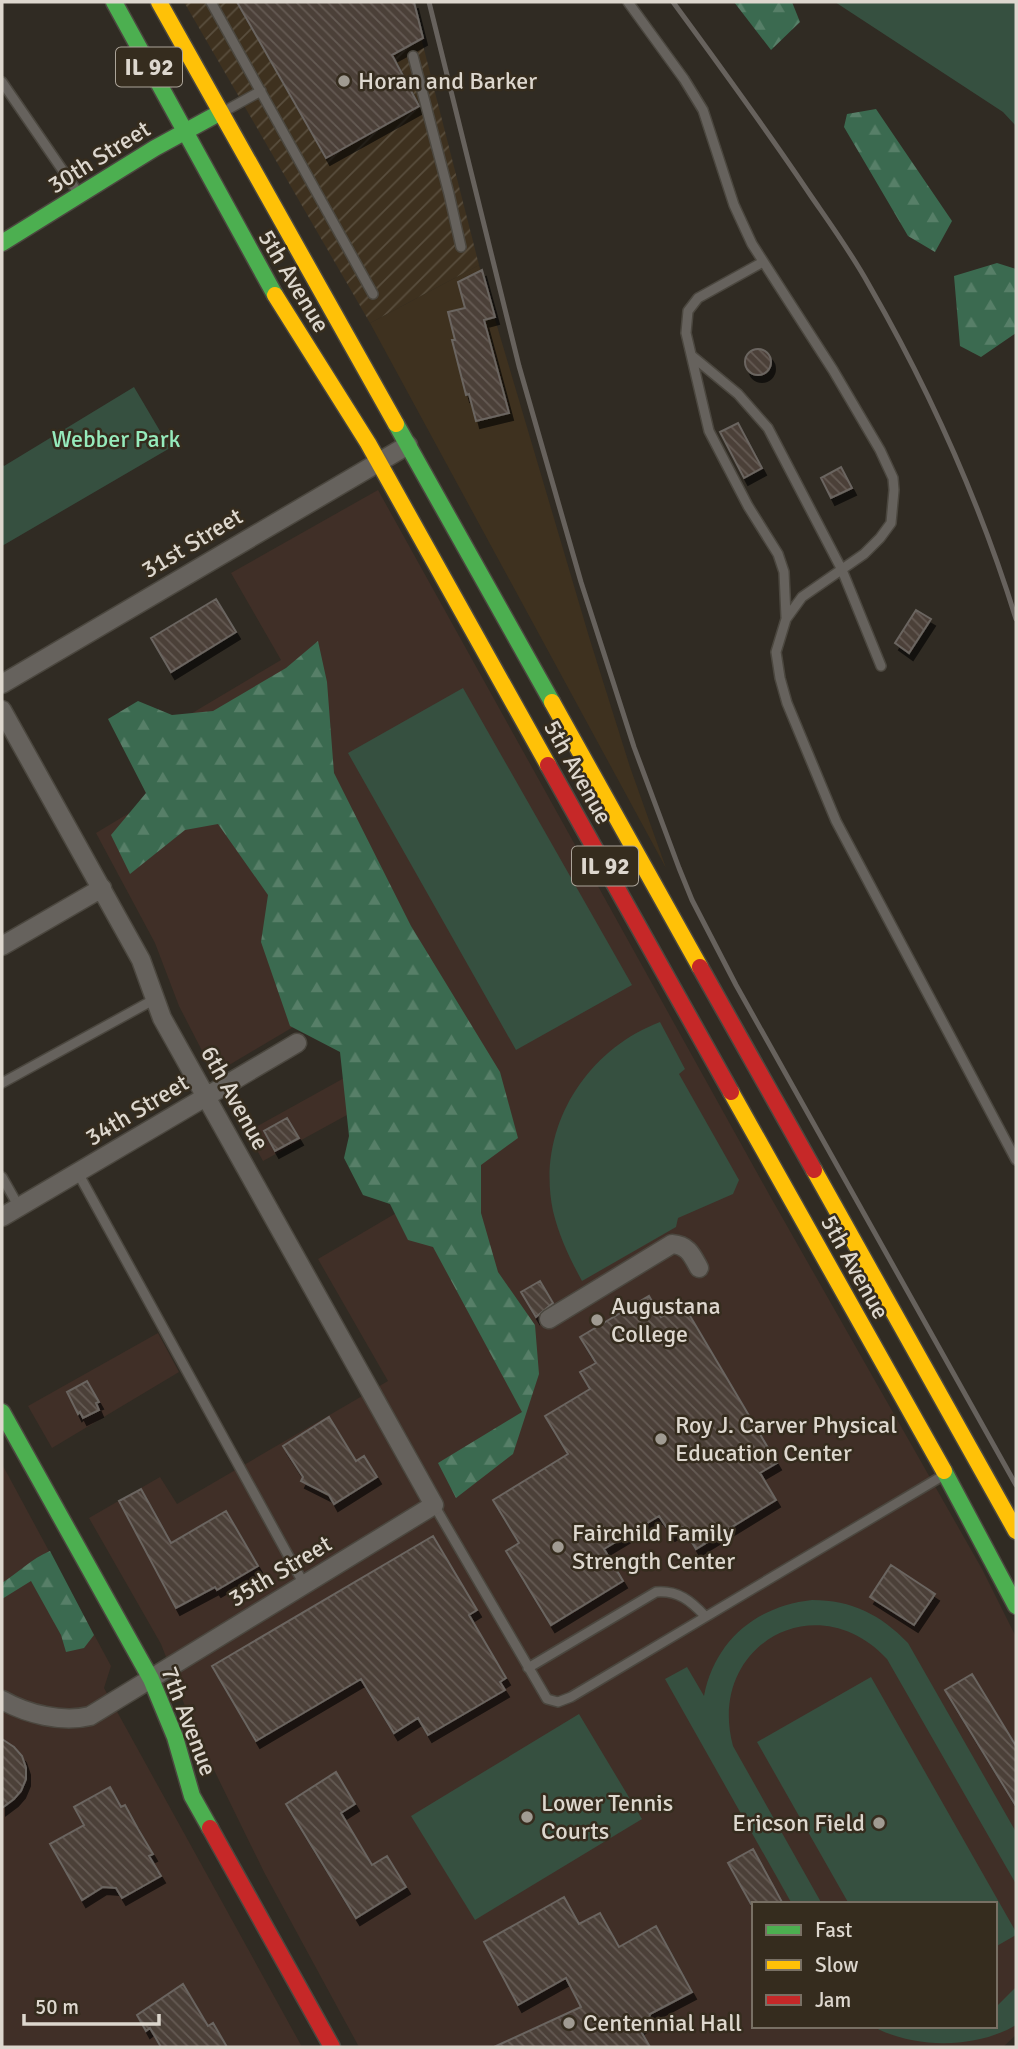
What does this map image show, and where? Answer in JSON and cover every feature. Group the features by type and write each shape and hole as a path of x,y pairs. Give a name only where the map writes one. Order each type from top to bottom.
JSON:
{"main road":[{"name":"5th Avenue","path":"114,2 268,286 378,461 945,1474 1016,1606"},
{"name":"5th Avenue","path":"159,2 1016,1531"},
{"name":"30th Street","path":"2,243 155,148 221,112"},
{"name":"7th Avenue","path":"2,1412 151,1679 175,1737 192,1796 332,2047"}],"street":[{"name":"31st Street","path":"2,684 408,445"},
{"name":"6th Avenue","path":"2,710 141,960 162,1018 434,1505"},
{"path":"2,946 102,888"},
{"name":"34th Street","path":"2,1217 297,1043"},
{"path":"549,1320 671,1244 688,1249 699,1268"},
{"name":"35th Street","path":"2,1700 42,1715 78,1719 90,1716 434,1505"}],"lane":[{"path":"211,2 373,294"},
{"path":"628,2 703,110 734,205 763,262 833,370 880,450 893,478 891,523 880,538 842,570 802,597 786,619 776,652 780,678 787,703 836,821 1016,1160"},
{"path":"413,56 450,194 461,247"},
{"path":"2,82 79,196"},
{"path":"221,112 261,91"},
{"path":"763,262 698,298 688,311 686,333 709,431 748,506 778,554 784,572 786,619"},
{"path":"692,356 738,394 768,428 842,570 881,666"},
{"path":"2,1083 155,999"},
{"path":"78,1173 305,1586"},
{"path":"2,1177 19,1207"},
{"path":"434,1505 547,1699 558,1702 567,1700 945,1474"},
{"path":"528,1668 656,1592 682,1597 705,1616"}],"shaded area":[{"path":"184,2 412,2 479,265 370,323"},
{"path":"479,265 590,640 630,767 666,868 370,323"},
{"name":"Augustana College","path":"378,490 770,1196 982,1569 1016,1637 1016,2035 1003,2047 359,2047 264,1872 193,1727 161,1644 89,1518 160,1477 177,1504 388,1381 318,1259 449,1182 398,1087 263,1161 247,1132 382,1057 347,995 214,1074 179,1006 155,943 96,833 179,783 152,737 281,660 231,573"},
{"path":"158,1333 179,1372 52,1448 28,1406"},
{"path":"2,1464 111,1666 104,1688 302,2047 2,2047"}],"green space":[{"path":"734,2 792,2 800,22 771,50"},
{"path":"835,2 1016,2 1016,126 1003,112"},
{"path":"876,109 952,221 935,252 908,236 844,127 847,114"},
{"path":"997,263 1016,269 1016,333 981,357 960,346 954,276"},
{"name":"Webber Park","path":"134,387 170,448 2,546 2,464 4,466"},
{"path":"318,641 327,682 334,773 411,926 500,1072 518,1138 481,1165 481,1213 498,1272 535,1325 539,1374 513,1454 456,1498 438,1463 522,1412 433,1247 408,1240 390,1204 363,1195 344,1158 349,1136 340,1052 290,1026 261,942 268,895 218,824 185,830 130,874 111,835 146,793 108,719 138,701 172,715 213,711 286,668"},
{"path":"463,688 632,985 516,1050 348,753"},
{"path":"660,1022 685,1069 679,1074 739,1180 733,1194 678,1218 676,1227 582,1281 565,1247 553,1211 550,1181 552,1151 559,1123 588,1073 609,1052 633,1035"},
{"path":"50,1551 94,1635 84,1648 66,1652 61,1635 31,1581 2,1599 2,1583"},
{"path":"812,1600 853,1606 887,1624 908,1643 1016,1832 1016,1884 887,1659 859,1637 829,1626 800,1627 773,1636 751,1654 736,1680 729,1710 733,1746 821,1902 791,1902 665,1679 687,1667 704,1696 718,1658 742,1629 773,1610"},
{"name":"Ericson Field","path":"871,1677 1016,1935 997,1946 997,1902 848,1902 757,1742"},
{"name":"Lower Tennis Courts","path":"579,1714 642,1819 475,1920 411,1816"},
{"path":"1016,1987 1016,2025 982,2039 925,2042 888,2034 876,2028 997,2028 997,2006"}],"building":[{"name":"Horan and Barker","path":"237,2 414,2 423,38 392,55 419,106 326,158"},
{"path":"482,270 495,317 484,320 509,413 476,421 469,394 466,395 448,312 465,308 458,282"},
{"path":"758,349 767,353 771,362 767,371 758,375 749,371 745,362 749,353"},
{"path":"738,423 762,468 744,478 720,432"},
{"path":"841,467 852,488 831,498 821,478"},
{"path":"216,599 236,632 171,672 151,638"},
{"path":"916,610 931,619 909,653 895,643"},
{"path":"287,1118 299,1138 275,1151 264,1131"},
{"path":"540,1281 553,1303 536,1317 521,1292"},
{"name":"Roy J. Carver Physical Education Center","path":"649,1296 661,1317 683,1304 777,1463 760,1473 776,1500 696,1549 683,1527 671,1534 659,1516 604,1549 623,1581 551,1625 506,1551 519,1543 493,1500 568,1454 545,1416 590,1389 580,1372 596,1363 580,1337"},
{"path":"87,1381 99,1402 96,1403 99,1410 83,1418 80,1412 78,1414 67,1392"},
{"path":"329,1417 356,1461 364,1456 377,1477 334,1504 329,1495 301,1481 303,1477 283,1446"},
{"path":"141,1489 171,1543 226,1511 258,1566 217,1590 215,1587 176,1608 119,1501"},
{"path":"433,1536 477,1610 469,1615 506,1678 500,1682 505,1690 428,1735 418,1718 394,1733 361,1679 256,1741 212,1666"},
{"path":"891,1565 935,1594 914,1625 870,1597"},
{"path":"972,1674 1016,1746 1016,1806 945,1690"},
{"path":"2,1739 22,1756 26,1779 21,1791 2,1808"},
{"path":"336,1772 355,1804 341,1813 372,1865 387,1856 406,1887 356,1918 286,1804"},
{"path":"110,1787 121,1807 125,1805 153,1854 149,1856 161,1876 122,1898 116,1888 103,1887 82,1900 50,1844 84,1825 74,1807"},
{"path":"753,1849 782,1902 751,1904 728,1863"},
{"path":"564,1897 579,1924 600,1913 619,1947 656,1926 692,1992 650,2014 649,2020 639,2028 650,2047 494,2047 581,2007 566,1978 518,2005 484,1942"},
{"path":"183,1984 208,2026 213,2023 227,2047 161,2047 150,2028 146,2031 137,2015"}],"railway":[{"path":"429,2 519,366 581,582 634,747 679,868 692,900 736,985 1016,1485"},
{"path":"673,2 841,240 891,325 933,407 970,490 1016,619"}],"traffic: fast":[{"path":"114,2 275,295"},
{"path":"2,243 155,148 221,112"},
{"path":"396,424 552,702"},
{"path":"2,1412 151,1679 175,1737 192,1796 210,1828"},
{"path":"944,1471 1016,1606"}],"traffic: slow":[{"path":"159,2 396,424"},
{"path":"275,295 368,443 548,765"},
{"path":"552,702 700,967"},
{"path":"731,1092 944,1471"},
{"path":"814,1170 1016,1531"}],"traffic: jam":[{"path":"548,765 731,1092"},
{"path":"700,967 814,1170"},
{"path":"210,1828 332,2047"}],"place":[{"name":"Horan and Barker","path":"344,81"},
{"name":"Augustana College","path":"597,1320"},
{"name":"Roy J. Carver Physical Education Center","path":"661,1439"},
{"name":"Fairchild Family Strength Center","path":"558,1547"},
{"name":"Lower Tennis Courts","path":"527,1817"},
{"name":"Ericson Field","path":"879,1823"},
{"name":"Centennial Hall","path":"569,2023"}]}
